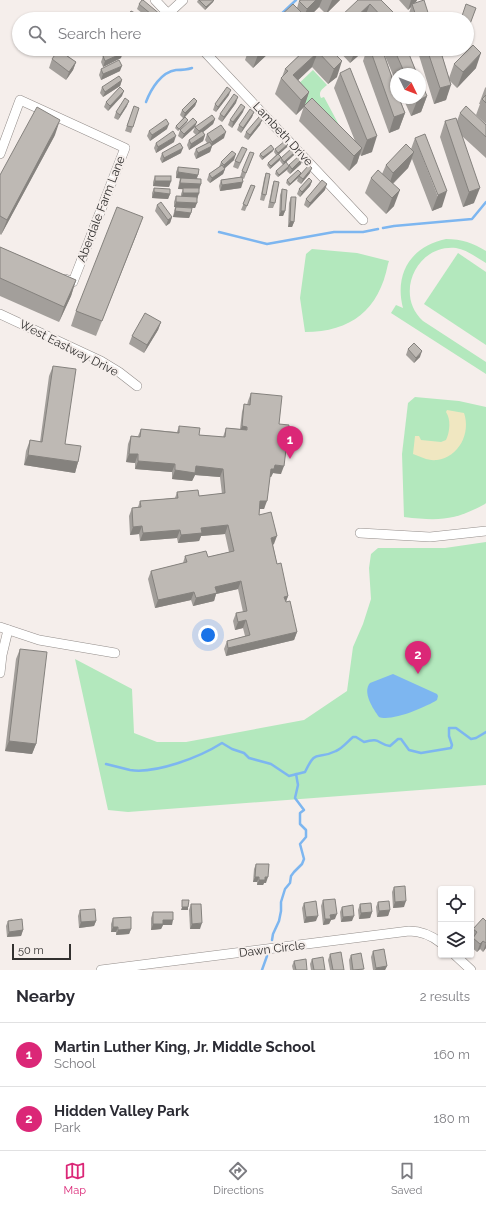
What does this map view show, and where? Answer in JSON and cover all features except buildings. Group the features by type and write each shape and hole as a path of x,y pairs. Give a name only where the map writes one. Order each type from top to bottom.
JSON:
{"street":[{"path":"155,0 166,12"},
{"path":"175,12 183,0"},
{"name":"Lambeth Drive","path":"209,56 363,220"},
{"name":"Aberdale Farm Lane","path":"0,154 20,100 125,148 73,282 60,276"},
{"name":"West Eastway Drive","path":"0,314 101,361 119,372 137,386"},
{"path":"360,533 430,537 486,532"},
{"path":"0,673 4,629 39,640 115,653"},
{"name":"Dawn Circle","path":"101,970 409,931 423,932 431,935 438,941"},
{"path":"458,958 471,970"}],"green space":[{"path":"313,70 327,85 321,91 320,96 321,98 324,97 346,138 305,105 292,90"},
{"path":"446,239 467,242 486,251 486,263 468,252 456,248 442,249 430,254 420,262 414,273 410,285 410,298 414,310 423,321 486,362 486,374 391,313 396,305 403,308 401,284 403,273 408,263 423,248"},
{"path":"312,249 357,253 389,261 384,280 378,294 370,306 360,315 349,323 336,328 305,332 300,298 306,254"},
{"path":"458,253 486,272 486,345 424,304"},
{"path":"415,397 459,401 486,407 485,504 455,517 427,519 404,517 402,454 408,403"},
{"path":"486,542 486,785 128,812 108,810 75,659 132,689 134,733 157,742 186,742 304,720 347,691 353,647 363,624 371,599 369,568 371,554 378,548 445,548"}],"sand":[{"path":"447,410 464,413 466,428 461,443 457,449 445,458 437,460 428,459 413,454 415,436 419,436 421,440 441,442 446,440 449,426 449,418 446,412"}],"water":[{"path":"393,674 437,694 437,700 417,710 400,716 384,718 379,717 369,700 367,691 368,687 370,683"}],"waterway":[{"path":"283,12 296,0"},
{"path":"146,102 157,82 166,74 171,71 192,68"},
{"path":"383,228 472,219 486,202"},
{"path":"219,232 267,244 334,232 363,232 378,229"},
{"path":"106,764 141,771 165,767 202,754 222,743 232,749 244,753 249,758 271,764 289,776 305,772 315,757 329,754 338,750 353,737 356,737 364,742 373,740 390,746 398,739 401,739 409,750 421,753 451,748 452,745 449,736 449,728 456,728 471,739 476,738 486,732"},
{"path":"272,940 279,921 281,902 285,889 290,883 291,876 302,864 304,859 300,844 306,837 306,830 300,824 300,813 304,810 295,798 298,785 296,774"},
{"path":"262,970 267,956"}],"place":[{"name":"Martin Luther King, Jr. Middle School","path":"290,459"},
{"name":"Hidden Valley Park","path":"418,674"}]}
